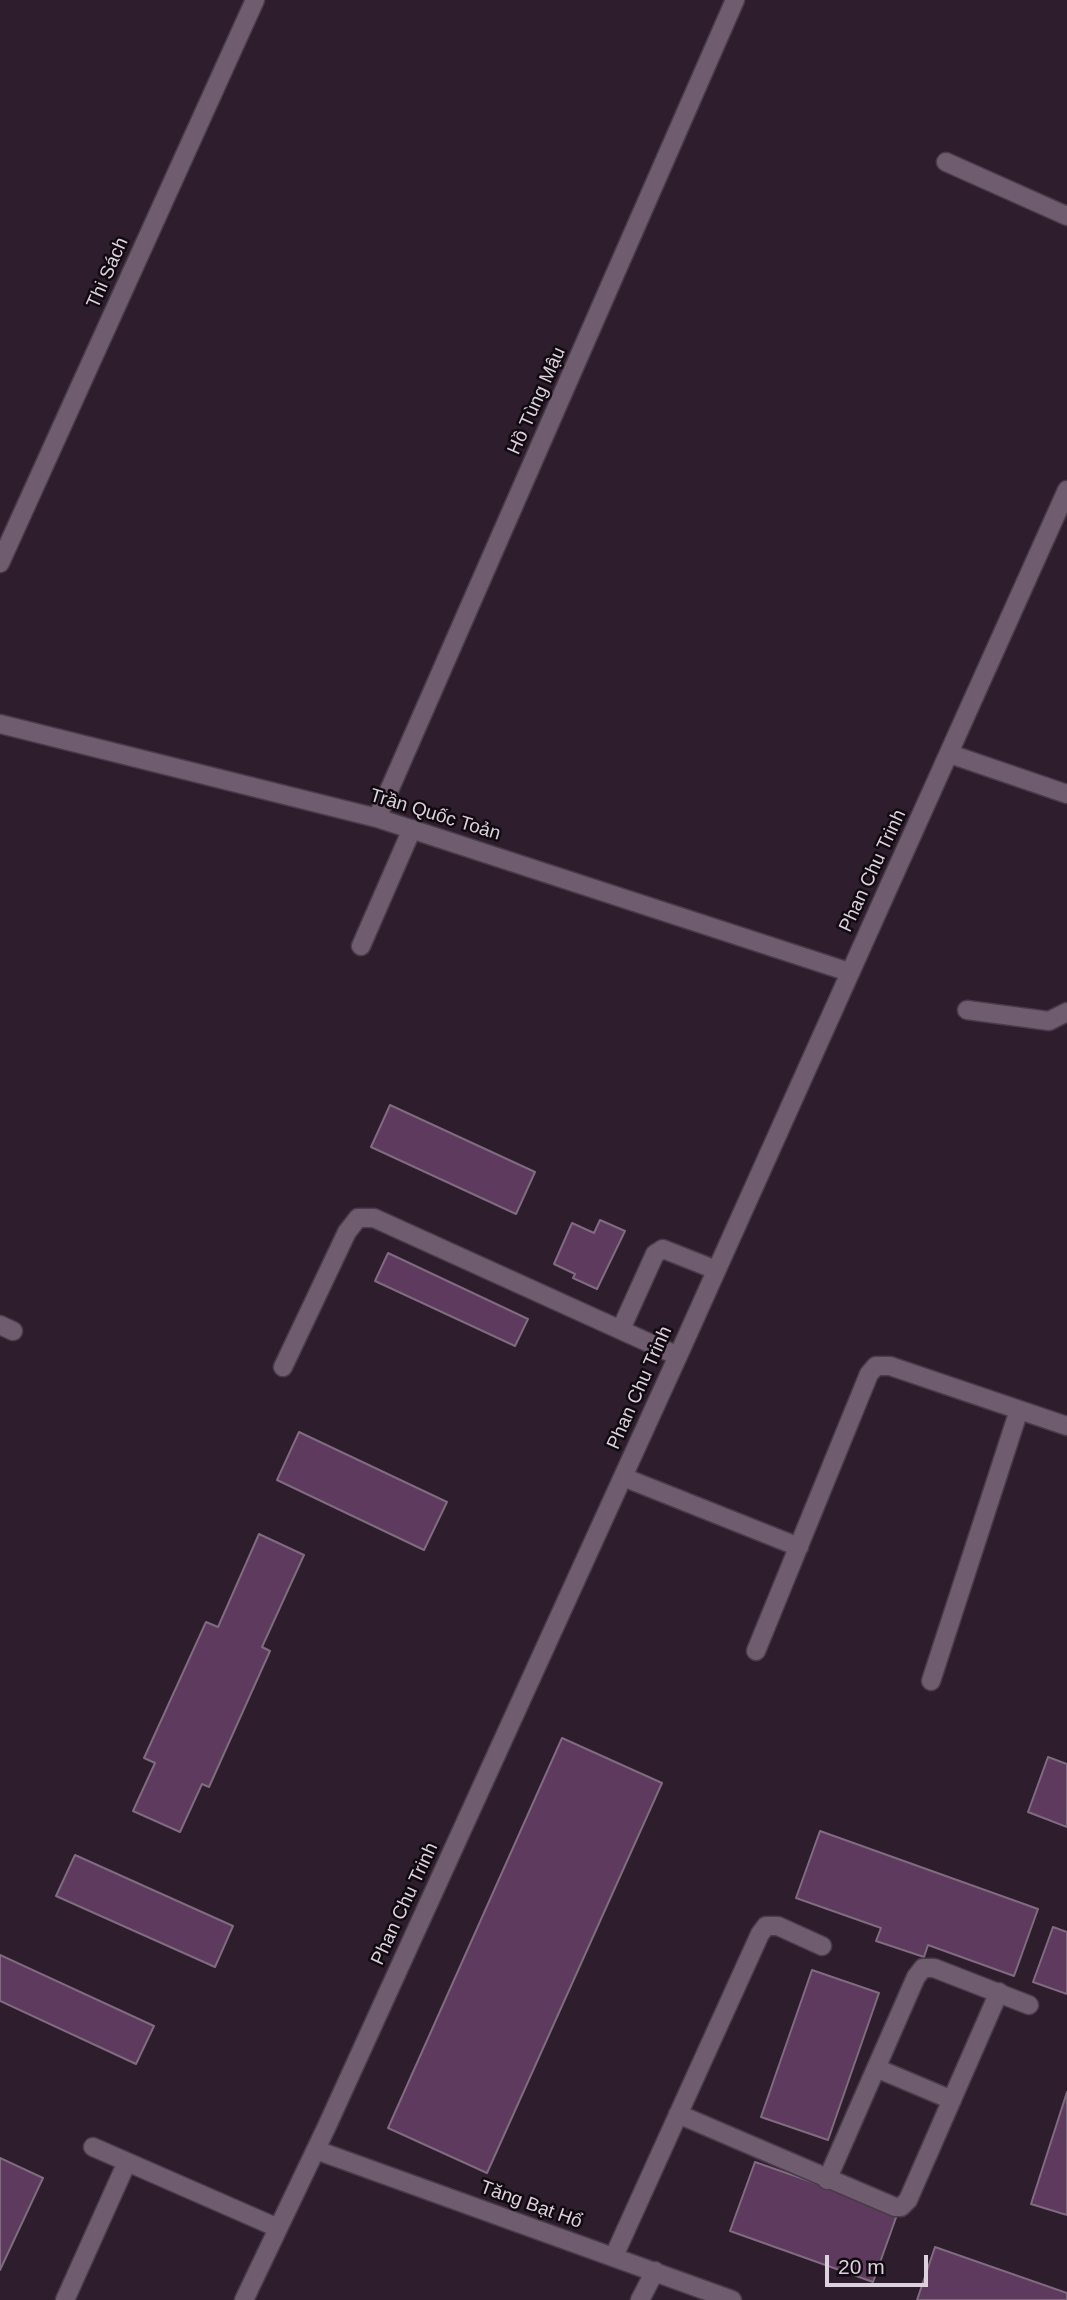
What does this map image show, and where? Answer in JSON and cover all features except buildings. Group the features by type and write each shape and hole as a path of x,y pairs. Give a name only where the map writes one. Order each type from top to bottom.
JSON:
{"street":[{"name":"Thi Sách","path":"0,563 255,0"},
{"name":"Hồ Tùng Mậu","path":"377,818 736,0"},
{"path":"946,162 1067,216"},
{"name":"Phan Chu Trinh","path":"244,2300 316,2150 623,1477 1067,490"},
{"name":"Trần Quốc Toản","path":"0,724 377,818 849,972"},
{"path":"950,754 1067,794"},
{"path":"362,946 412,829"},
{"path":"967,1010 1049,1021 1067,1012"},
{"path":"283,1367 347,1232 358,1218 374,1218 678,1356"},
{"path":"621,1329 655,1254 663,1249 716,1269"},
{"path":"756,1651 869,1374 876,1366 890,1366 1067,1426"},
{"path":"931,1681 1019,1410"},
{"path":"623,1477 799,1548"},
{"path":"614,2256 760,1934 766,1926 778,1926 822,1946"},
{"path":"827,2180 916,1977 923,1968 934,1968 1029,2005"},
{"path":"678,2114 827,2180 901,2207 908,2200 999,1992"},
{"path":"876,2068 951,2100"},
{"path":"93,2147 278,2228"},
{"name":"Tăng Bạt Hổ","path":"316,2150 732,2300"},
{"path":"65,2300 127,2162"},
{"path":"640,2300 655,2271"}]}
